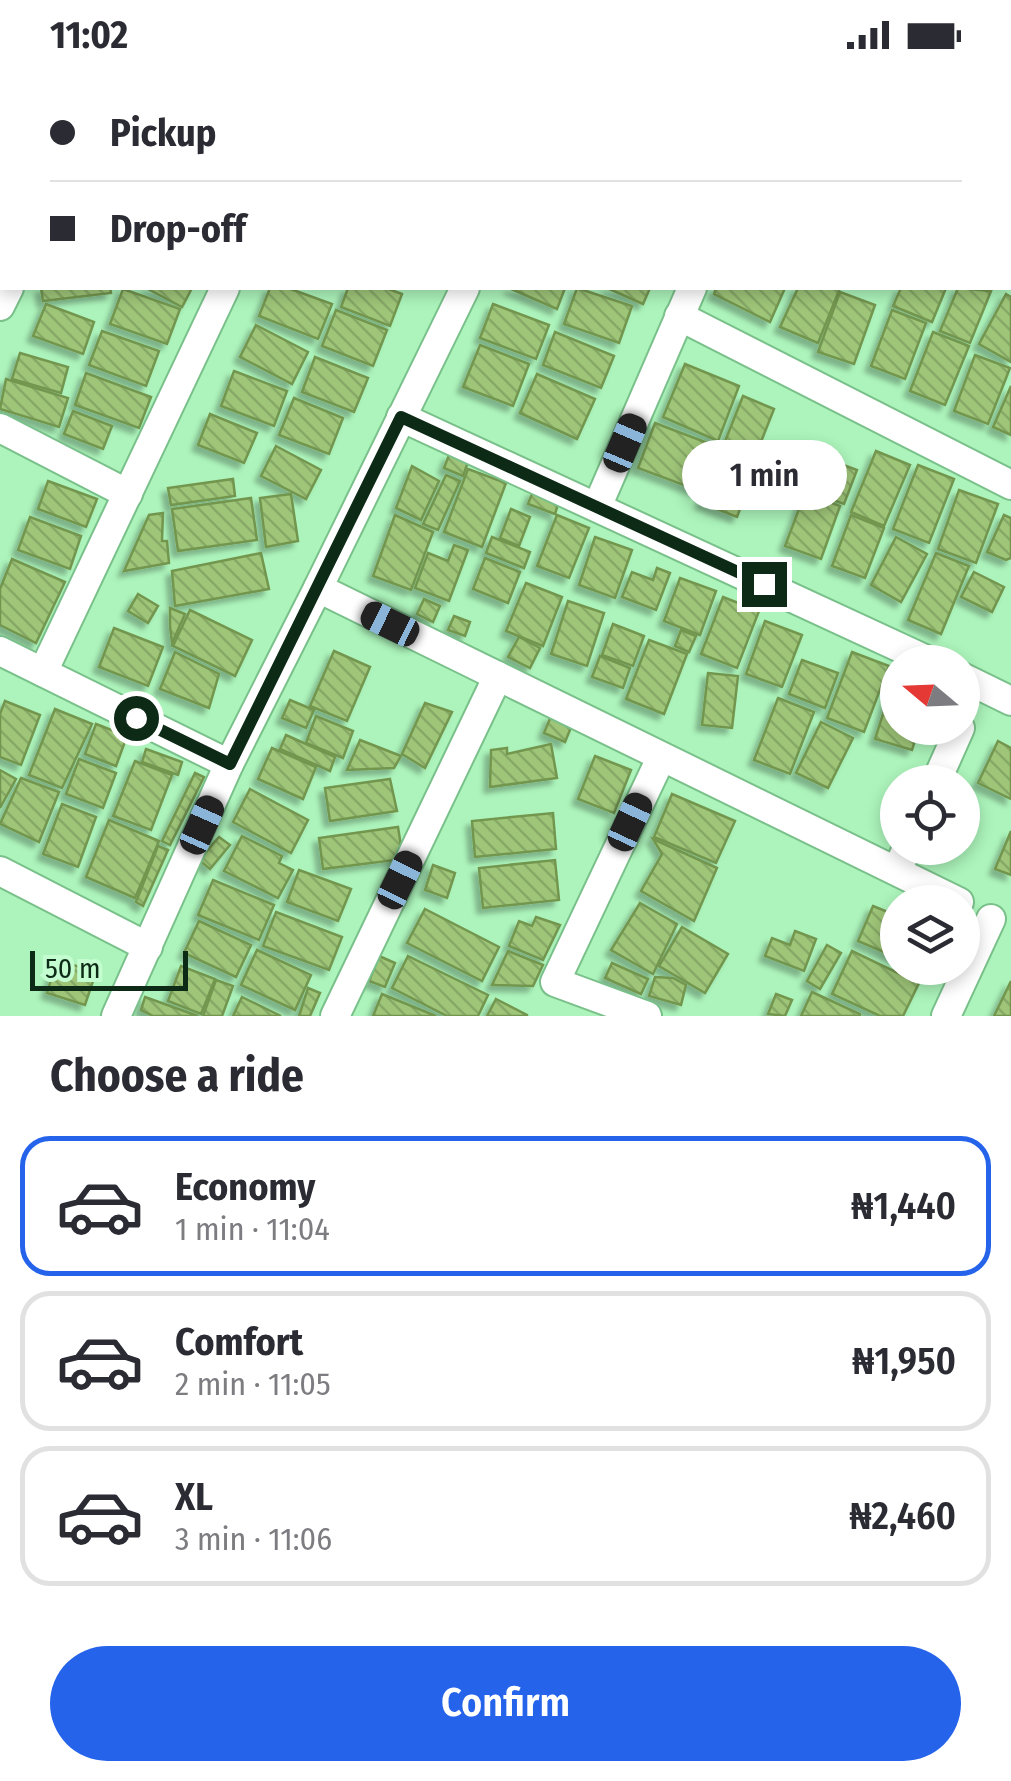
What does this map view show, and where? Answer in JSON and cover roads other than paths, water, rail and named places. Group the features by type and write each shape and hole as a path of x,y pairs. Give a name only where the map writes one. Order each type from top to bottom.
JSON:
{"street":[{"path":"44,672 224,290"},
{"path":"116,1016 230,764 464,290"},
{"path":"598,506 691,290"},
{"path":"679,316 1011,484"},
{"path":"401,417 895,645"},
{"path":"0,428 128,494"},
{"path":"318,588 661,758 880,850"},
{"path":"0,652 230,764"},
{"path":"335,1016 498,676"},
{"path":"980,686 1011,701"},
{"path":"647,1016 555,982 661,758"},
{"path":"910,865 936,885"},
{"path":"0,871 148,947"},
{"path":"946,1016 1001,924"}]}
